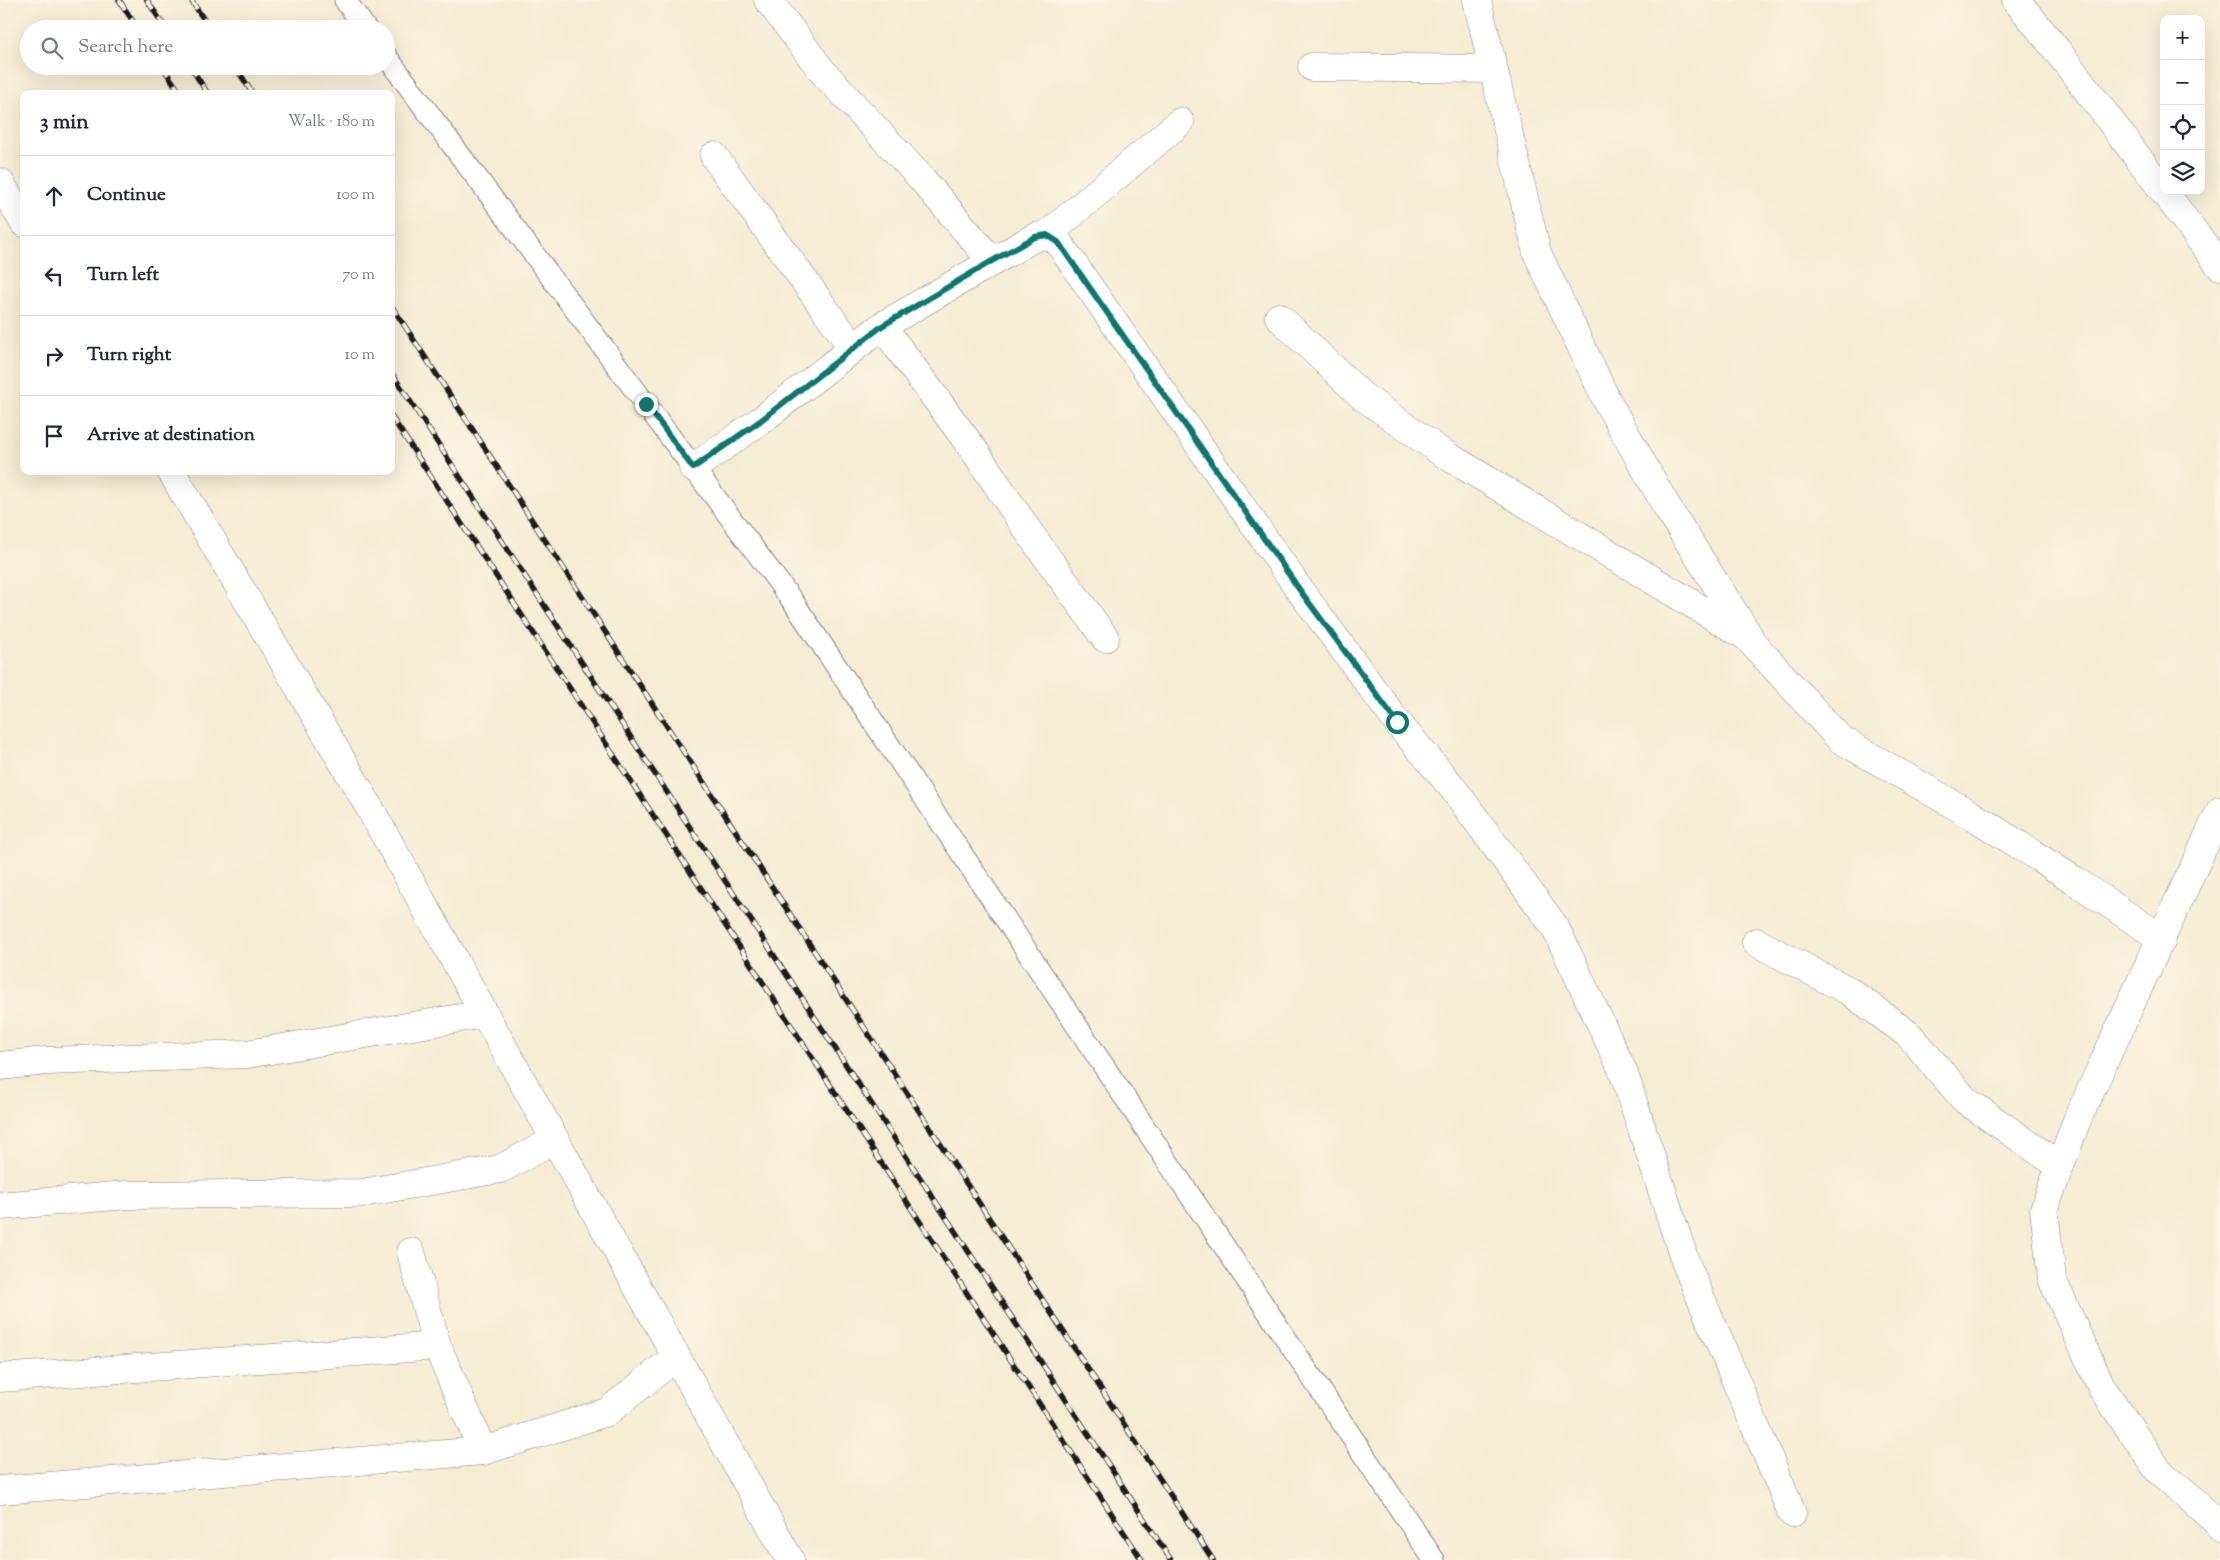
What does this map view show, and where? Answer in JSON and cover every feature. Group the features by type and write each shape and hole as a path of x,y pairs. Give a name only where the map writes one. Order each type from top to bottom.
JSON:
{"street":[{"path":"768,0 823,72 921,178 992,261"},
{"path":"1477,0 1537,253 1607,400 1668,509 1757,648"},
{"path":"2016,0 2056,49 2220,266"},
{"path":"1312,67 1493,69"},
{"path":"693,468 760,421 882,326 1035,237 1047,235 1180,122"},
{"path":"714,156 853,348"},
{"path":"0,182 20,215"},
{"path":"1047,235 1058,242 1305,596 1397,722 1452,787 1555,927 1623,1071 1685,1261 1792,1513"},
{"path":"1279,317 1362,396 1441,452 1747,637 1840,739 1978,819 2162,938"},
{"path":"882,326 976,453 1026,528 1104,638"},
{"path":"172,475 364,798 790,1560"},
{"path":"2220,811 2077,1120 2044,1208 2052,1279 2107,1396 2158,1470 2220,1525"},
{"path":"1756,942 1850,991 1909,1035 1965,1100 2060,1166"},
{"path":"0,1066 46,1061 247,1054 484,1014"},
{"path":"0,1206 127,1195 362,1193 500,1169 555,1140"},
{"path":"411,1252 437,1346 483,1451"},
{"path":"0,1378 437,1346"},
{"path":"0,1490 483,1451 607,1412 676,1357"}],"lane":[{"path":"345,0 359,20"},
{"path":"395,68 799,612 1434,1560"}],"railway":[{"path":"119,0 132,20"},
{"path":"147,0 160,20"},
{"path":"191,0 204,20"},
{"path":"168,75 178,90"},
{"path":"196,75 205,90"},
{"path":"241,75 250,90"},
{"path":"395,311 1213,1560"},
{"path":"395,378 1171,1560"},
{"path":"395,422 1142,1560"}],"route":[{"path":"646,404 693,468 760,421 882,326 1035,237 1047,235 1058,242 1299,589 1397,722"}]}
